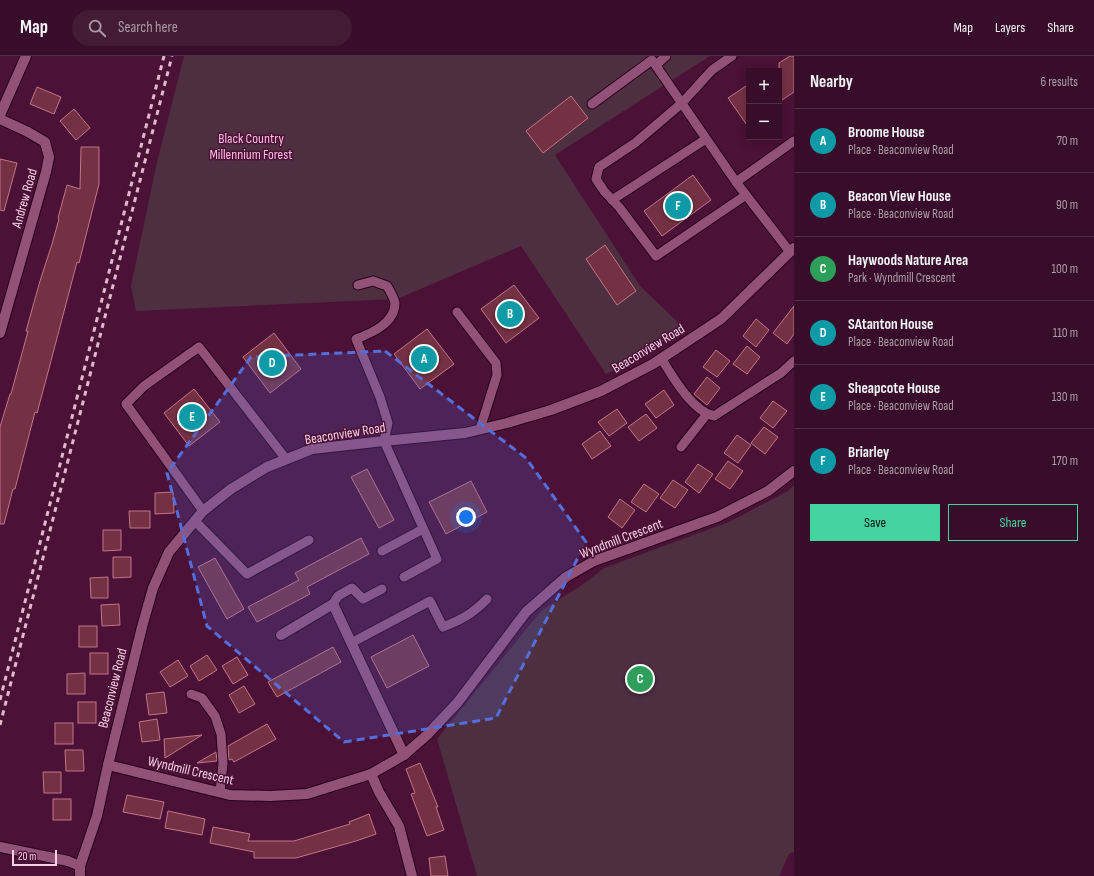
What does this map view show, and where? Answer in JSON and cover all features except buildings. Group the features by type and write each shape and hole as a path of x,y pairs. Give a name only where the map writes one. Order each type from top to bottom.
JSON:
{"street":[{"path":"0,115 26,56"},
{"name":"Andrew Road","path":"0,119 45,142 49,157 0,333"},
{"name":"Beaconview Road","path":"80,871 97,816 108,765 153,588 169,552 203,511 231,489 267,467 312,449 465,433 551,410 594,393 653,364 721,319 793,252"},
{"name":"Wyndmill Crescent","path":"108,765 230,795 270,796 307,794 371,774 404,755 428,735 458,702 526,612 566,578 594,561 717,517 768,491 794,471"},
{"path":"280,635 333,604 404,755"},
{"path":"371,774 379,792 399,826 412,876"},
{"path":"0,847 68,861 80,871"}],"lane":[{"path":"656,65 666,56"},
{"path":"732,56 712,70 682,103 635,143 599,168 596,178 604,192 656,256 746,195"},
{"path":"592,104 652,60 736,182 793,252"},
{"path":"612,200 706,139"},
{"path":"736,182 794,141"},
{"path":"358,285 373,281 387,286 395,302 394,314 382,326 369,334 356,339 380,397 388,423 384,441 437,558 404,577"},
{"path":"457,312 496,363 497,375 480,429"},
{"path":"203,511 126,404 144,386 199,347 286,459"},
{"path":"661,358 676,382 693,402 707,414 714,416 781,373 794,360"},
{"path":"681,447 707,414"},
{"path":"195,521 247,574 309,540"},
{"path":"382,551 423,529"},
{"path":"333,604 338,596 352,588 363,599 382,589"},
{"path":"351,643 430,601 443,627 462,620 487,598"},
{"path":"191,694 202,698 215,716 221,734 223,764 220,792"}],"highlighted area":[{"path":"385,351 526,458 586,542 496,718 344,742 207,626 167,473 251,357"}],"green space":[{"name":"Black Country Millennium Forest","path":"184,56 710,56 555,155 640,286 685,329 621,367 606,374 521,246 397,299 136,311 131,286 157,162"},
{"path":"794,485 794,852 789,854 779,876 477,876 437,739 541,611 582,585 604,568 729,522 788,491"}],"railway":[{"path":"0,700 164,56"},
{"path":"0,725 172,56"}],"place":[{"name":"Briarley","path":"678,206"},
{"name":"Beacon View House","path":"510,314"},
{"name":"Broome House","path":"424,359"},
{"name":"SAtanton House","path":"272,363"},
{"name":"Sheapcote House","path":"192,417"},
{"name":"Haywoods Nature Area","path":"640,679"}]}
